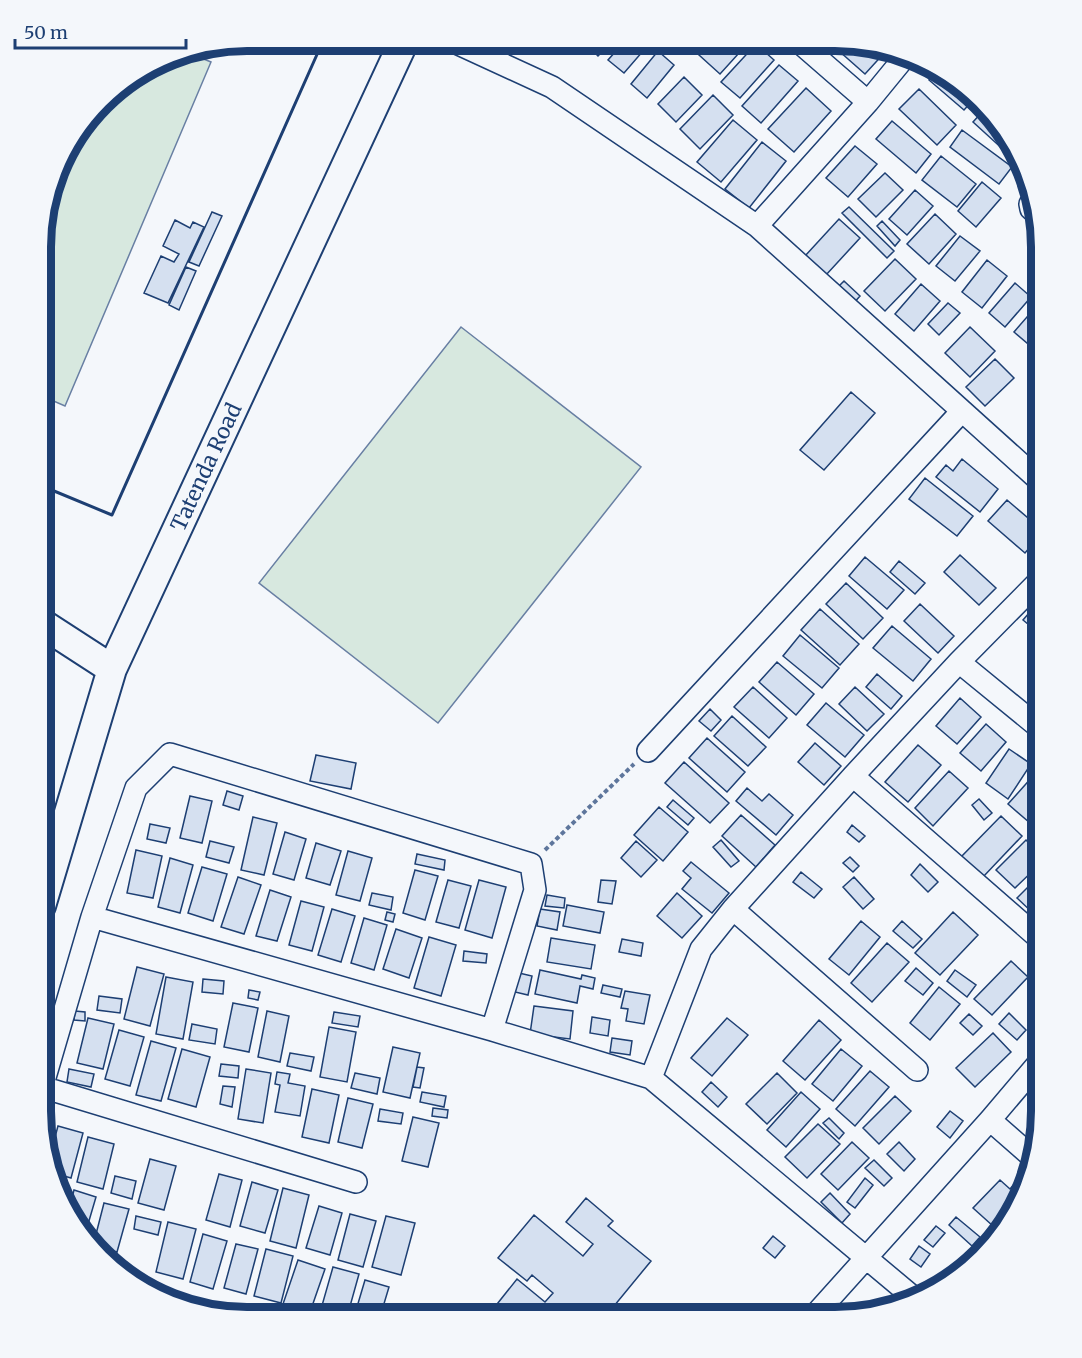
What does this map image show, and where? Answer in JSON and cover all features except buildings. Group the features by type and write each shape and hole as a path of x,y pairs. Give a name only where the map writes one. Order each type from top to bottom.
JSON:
{"street":[{"name":"Tatenda Road","path":"51,873 112,669 399,51"},
{"path":"474,51 552,87 757,226 1031,473"},
{"path":"809,51 868,102"},
{"path":"757,226 900,63"},
{"path":"648,751 962,411"},
{"path":"651,1078 701,949 733,909 853,776 959,662 1031,589"},
{"path":"51,629 112,669"},
{"path":"959,662 1031,721"},
{"path":"51,1055 92,917 136,788 170,754 531,864 535,890 492,1030"},
{"path":"853,776 1031,931"},
{"path":"733,909 917,1070"},
{"path":"92,917 492,1030 651,1078 908,1293"},
{"path":"822,1307 1031,1072"},
{"path":"51,1092 356,1182"},
{"path":"990,1120 1026,1152"}],"path":[{"path":"531,864 648,751"}],"shaded area":[{"path":"199,57 211,62 65,406 51,400 51,247 53,221 61,184 84,138 118,100 149,77 172,66"},
{"path":"461,327 641,467 438,723 259,583"}],"wall":[{"path":"51,490 112,515 319,51"}]}
